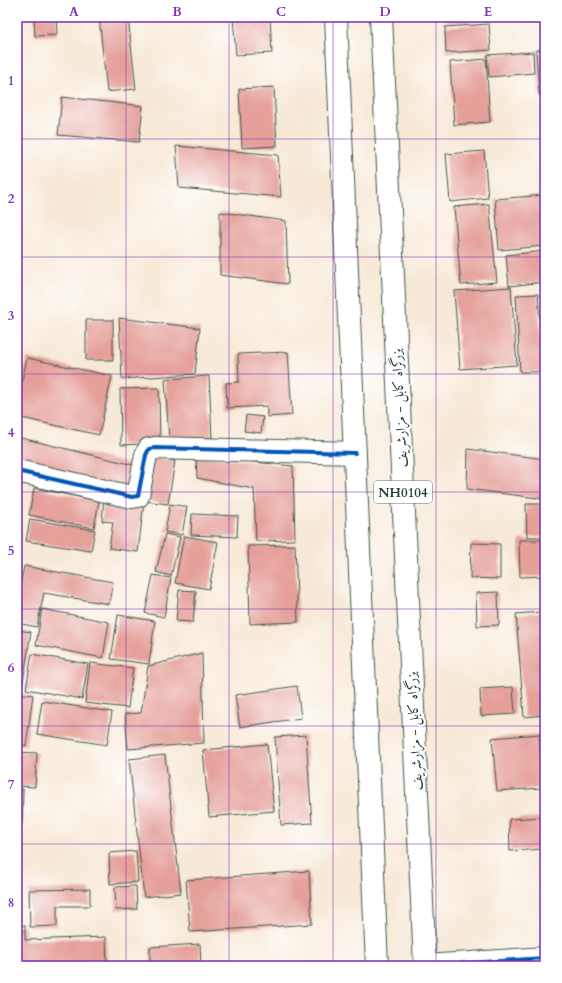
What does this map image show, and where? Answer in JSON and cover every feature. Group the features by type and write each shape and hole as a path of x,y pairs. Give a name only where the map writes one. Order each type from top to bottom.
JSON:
{"main road":[{"name":"NH0104","path":"336,17 377,966"},
{"name":"بزرگراه کابل - مزارشریف","path":"381,17 425,966"},
{"path":"17,471 132,497 138,496 146,455 149,449 355,453"},
{"path":"425,966 545,958"}],"building":[{"path":"34,17 56,17 57,35 35,36"},
{"path":"99,17 128,17 136,89 107,92"},
{"path":"270,17 272,53 236,55 233,18"},
{"path":"447,17 494,17 494,20 447,22"},
{"path":"489,24 491,50 446,53 445,27"},
{"path":"545,49 545,95 539,95 536,50"},
{"path":"533,52 534,73 489,77 487,55"},
{"path":"486,59 490,122 454,125 450,62"},
{"path":"274,87 277,146 242,148 239,89"},
{"path":"62,97 143,106 139,142 58,135"},
{"path":"176,146 278,155 281,197 179,188"},
{"path":"484,151 488,198 450,202 446,154"},
{"path":"545,195 545,246 499,250 495,199"},
{"path":"489,204 497,282 461,285 454,207"},
{"path":"220,212 286,221 288,284 220,275"},
{"path":"545,251 545,282 509,286 506,255"},
{"path":"511,287 517,365 460,369 454,291"},
{"path":"538,294 542,350 545,350 545,372 520,372 516,295"},
{"path":"119,318 200,328 195,374 122,379"},
{"path":"86,320 113,320 113,360 86,360"},
{"path":"288,352 292,415 267,417 267,406 227,408 226,383 239,382 238,354"},
{"path":"27,358 112,376 99,435 17,417 17,404"},
{"path":"209,376 212,438 169,441 165,379"},
{"path":"159,388 160,443 121,445 120,389"},
{"path":"246,415 263,417 261,433 244,431"},
{"path":"17,437 142,467 135,494 17,466"},
{"path":"468,449 545,459 545,499 467,489"},
{"path":"196,456 293,466 295,540 256,541 254,489 197,478"},
{"path":"152,457 175,461 168,504 145,501"},
{"path":"34,488 99,501 94,528 29,515"},
{"path":"104,497 144,502 138,552 109,548 113,522 102,521"},
{"path":"170,504 187,507 182,535 165,532"},
{"path":"526,504 545,504 545,537 527,537"},
{"path":"192,514 238,516 237,537 191,535"},
{"path":"30,519 95,530 91,551 26,541"},
{"path":"165,534 180,537 171,576 156,572"},
{"path":"184,536 218,542 209,589 175,583"},
{"path":"519,540 545,540 545,576 520,577"},
{"path":"471,543 500,544 500,579 470,578"},
{"path":"295,545 298,622 250,624 248,546"},
{"path":"24,566 113,582 109,604 44,593 37,627 17,623 17,603"},
{"path":"153,575 171,578 164,617 145,613"},
{"path":"179,590 196,591 193,622 176,621"},
{"path":"498,592 499,625 477,626 476,593"},
{"path":"42,609 109,622 103,658 36,645"},
{"path":"541,612 545,672 545,715 524,717 516,614"},
{"path":"118,615 155,621 149,664 111,659"},
{"path":"17,630 31,632 22,688 17,687"},
{"path":"202,653 204,743 128,749 125,714 141,713 148,666"},
{"path":"32,654 88,664 82,699 26,689"},
{"path":"90,663 133,668 128,708 85,703"},
{"path":"297,686 301,718 240,727 235,695"},
{"path":"513,687 515,714 481,716 480,689"},
{"path":"17,693 33,695 26,746 17,745"},
{"path":"42,701 112,712 107,745 37,734"},
{"path":"539,734 543,788 497,791 492,738"},
{"path":"306,735 312,823 281,825 275,737"},
{"path":"267,744 274,811 209,817 203,750"},
{"path":"17,752 37,753 35,787 17,786"},
{"path":"165,755 181,893 144,897 129,759"},
{"path":"17,789 23,789 22,824 17,823"},
{"path":"545,817 545,849 510,851 509,819"},
{"path":"136,851 138,882 110,884 109,853"},
{"path":"309,871 312,924 190,932 186,880"},
{"path":"136,886 137,909 116,910 115,887"},
{"path":"90,889 90,906 57,906 57,926 30,927 29,890"},
{"path":"25,925 25,940 106,937 107,966 17,966 17,926"},
{"path":"200,944 201,966 150,966 150,947"}],"cycle path":[{"path":"17,471 132,497 138,496 146,455 149,449 355,453"},
{"path":"425,966 545,958"}]}
